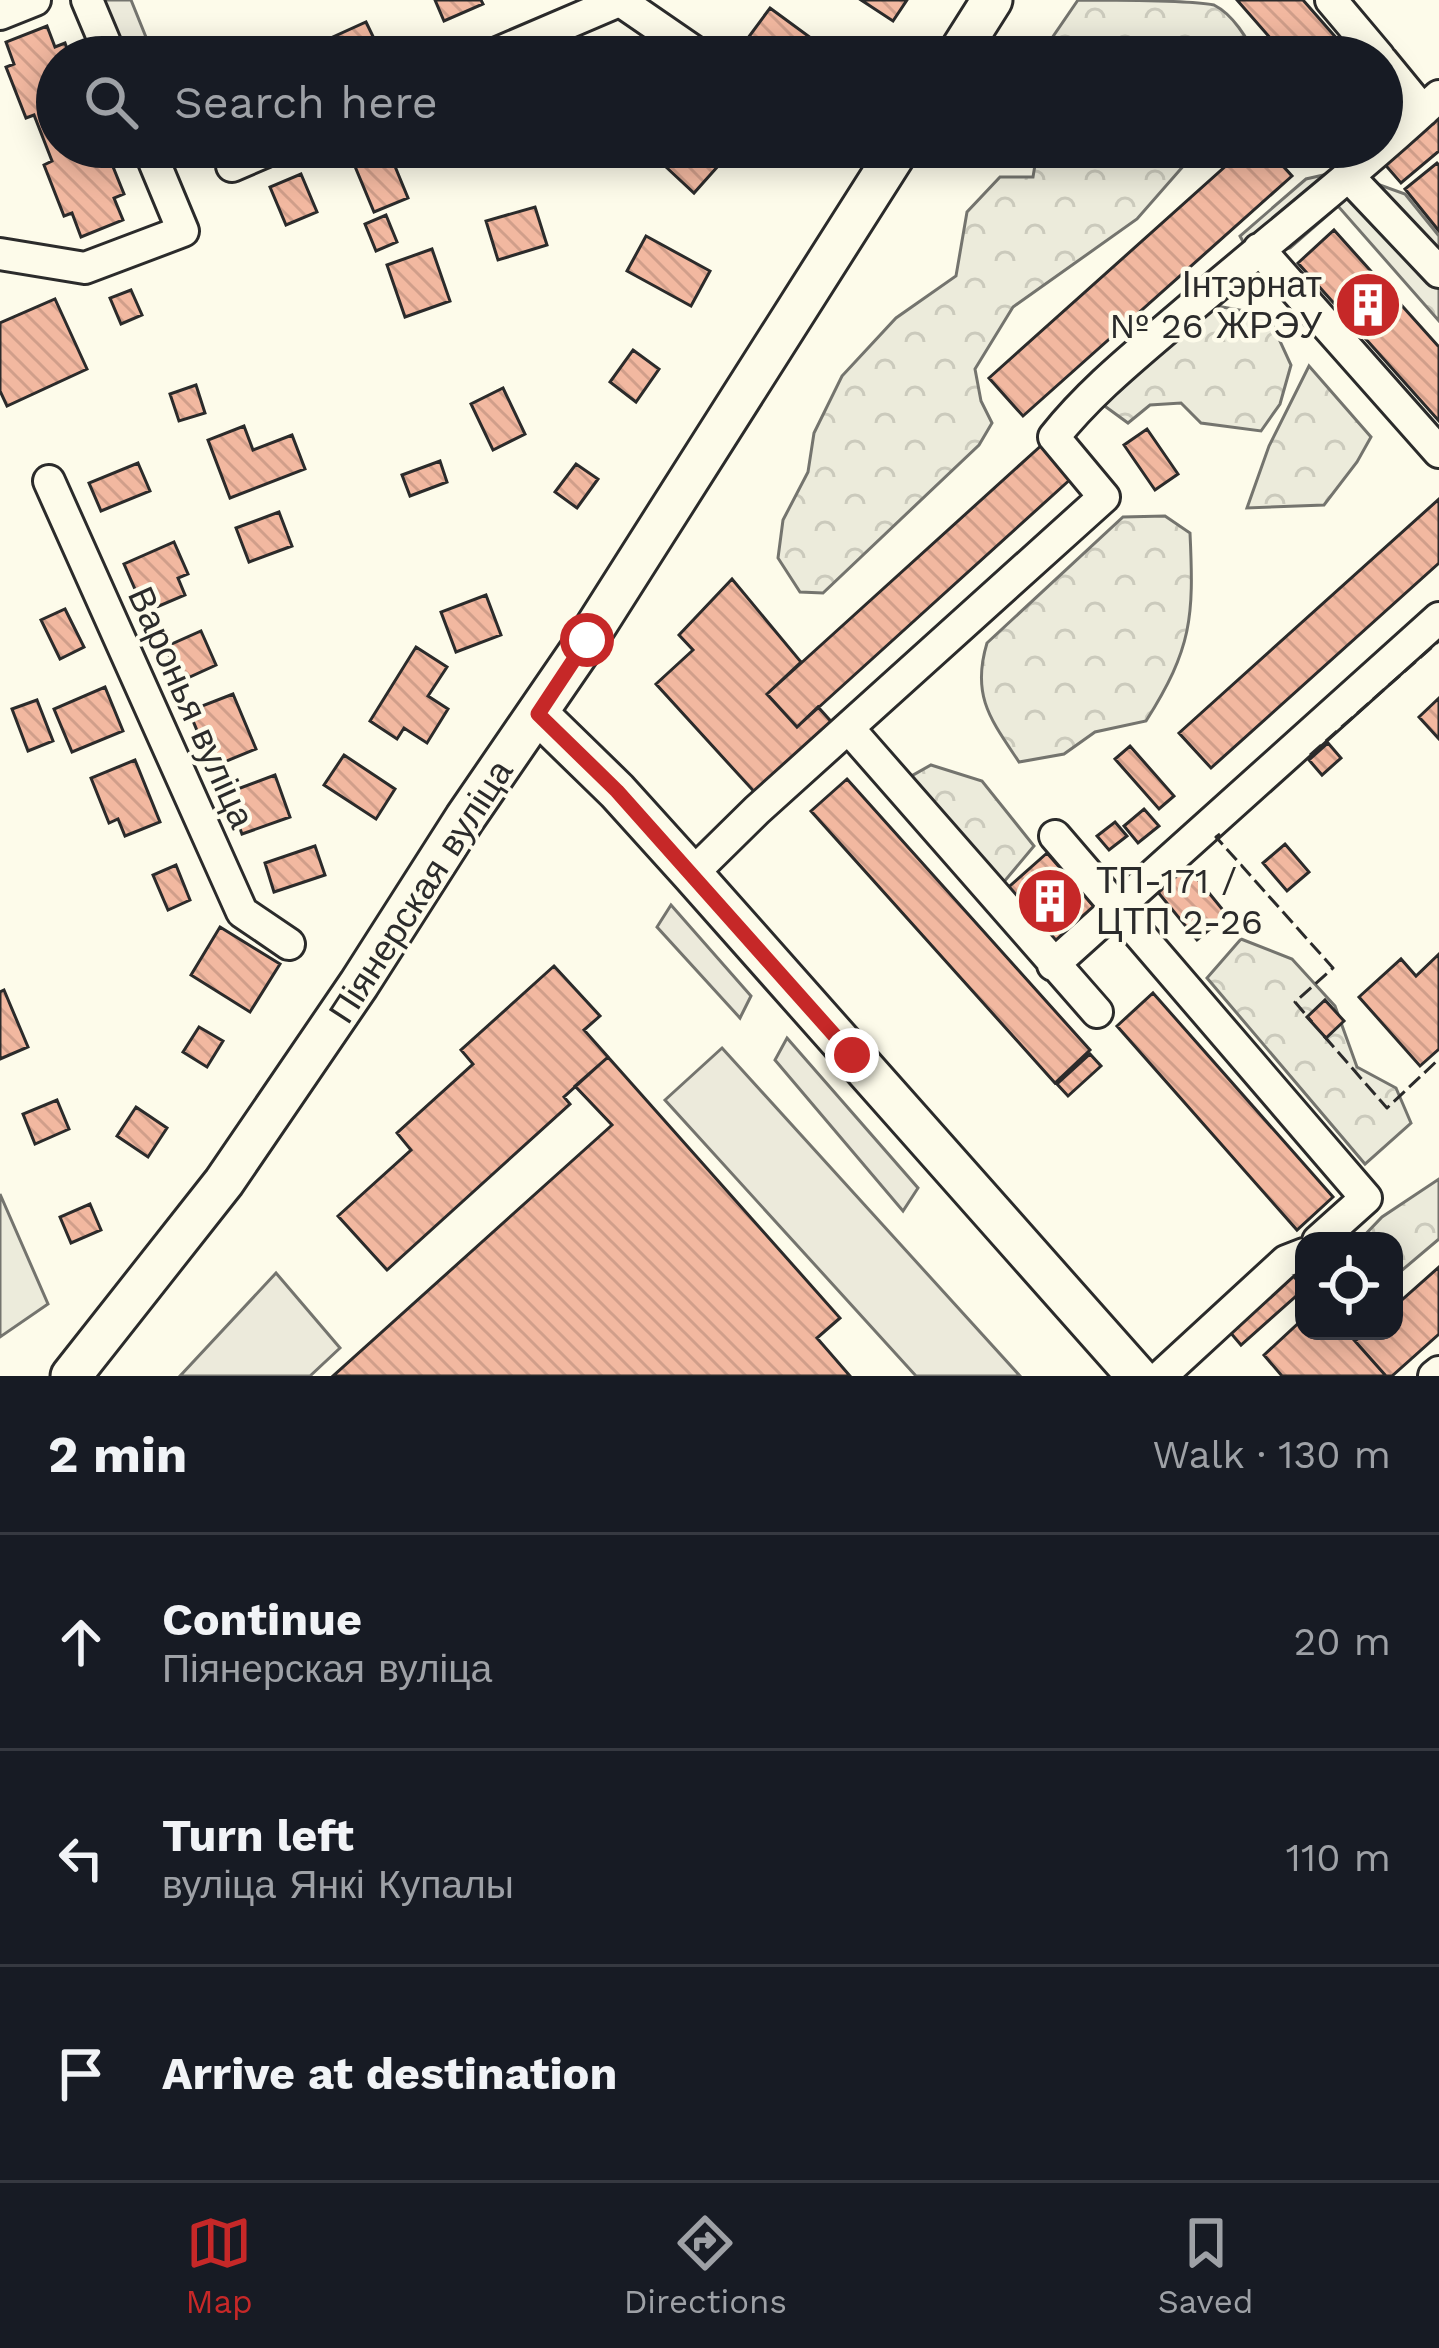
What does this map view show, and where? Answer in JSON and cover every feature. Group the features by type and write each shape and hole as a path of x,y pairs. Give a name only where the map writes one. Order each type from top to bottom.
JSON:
{"main road":[{"path":"969,36 992,0"},
{"name":"Піянерская вуліца","path":"71,1376 224,1182 538,714 887,168"},
{"path":"538,714 617,791 1137,1376"}],"street":[{"path":"0,14 35,0"},
{"path":"87,0 102,36"},
{"path":"1331,0 1361,36"},
{"path":"537,36 619,1 671,36"},
{"path":"1403,79 1431,104 1403,130"},
{"path":"0,254 85,268 183,231 157,168"},
{"path":"692,874 1104,497 1054,437 1080,404 1361,168"},
{"path":"1350,178 1439,272"},
{"path":"1259,249 1439,452"},
{"name":"Варонья вуліца","path":"50,481 242,912 289,944"},
{"path":"1053,965 1439,618"},
{"path":"850,730 1097,1012"},
{"path":"1055,836 1366,1198 1328,1232"},
{"path":"1161,1376 1295,1258"}],"green space":[{"path":"1078,0 1214,5 1244,36 1053,36"},
{"path":"1034,168 1182,168 1137,219 1013,307 975,369 981,401 992,423 979,445 823,593 800,592 778,558 783,520 808,472 814,433 842,376 896,318 956,276 967,212 1000,177 1033,177"},
{"path":"1341,171 1405,194 1439,236 1439,321 1338,206 1290,248 1253,260 1240,236 1306,179"},
{"path":"1211,305 1268,315 1291,365 1280,404 1261,431 1201,423 1181,403 1150,405 1128,423 1095,399"},
{"path":"1309,366 1371,437 1324,505 1247,508 1269,446"},
{"path":"1165,516 1190,533 1190,611 1173,673 1146,721 1095,732 1064,754 1019,762 992,720 983,693 987,643 1123,517"},
{"path":"931,765 982,781 1034,846 1003,883 908,778"},
{"path":"1241,939 1292,959 1335,1006 1357,1067 1396,1088 1411,1123 1365,1164 1207,978"},
{"path":"1439,1179 1439,1239 1403,1269 1403,1232 1368,1232"},
{"path":"0,1194 48,1304 0,1337"}],"shaded area":[{"path":"84,0 131,0 146,36 99,36"},
{"path":"671,905 751,996 740,1018 657,927"},
{"path":"787,1038 918,1188 903,1211 775,1060"},
{"path":"722,1048 1020,1376 916,1376 665,1100"},
{"path":"276,1273 340,1348 310,1376 180,1376"}],"building":[{"path":"435,0 481,0 483,4 444,21"},
{"path":"861,0 907,0 893,21"},
{"path":"1237,0 1303,0 1335,36 1269,36"},
{"path":"770,8 808,36 749,36"},
{"path":"366,22 373,36 335,36"},
{"path":"47,26 51,36 36,36 36,120 34,115 26,118 6,67 14,64 6,42"},
{"path":"1439,110 1439,151 1401,183 1388,168 1403,168 1403,141"},
{"path":"1439,165 1439,231 1405,189"},
{"path":"45,168 113,168 124,194 114,198 123,220 81,237 72,213 64,216"},
{"path":"356,168 396,168 408,198 374,212"},
{"path":"667,168 716,168 694,193"},
{"path":"1224,168 1285,168 1292,176 1023,416 989,378"},
{"path":"301,174 317,212 286,225 270,187"},
{"path":"535,207 547,245 498,260 486,221"},
{"path":"386,215 397,242 376,251 365,224"},
{"name":"Інтэрнат № 26 ЖРЭУ","path":"1334,230 1439,347 1439,421 1298,263"},
{"path":"646,236 710,271 691,306 627,271"},
{"path":"432,249 450,301 405,317 387,265"},
{"path":"131,290 142,315 121,324 110,298"},
{"path":"55,299 87,369 7,406 0,391 0,323"},
{"path":"633,350 659,369 636,402 610,382"},
{"path":"196,385 205,413 179,421 170,394"},
{"path":"503,388 525,434 493,450 471,404"},
{"path":"244,426 253,450 292,435 305,469 230,498 208,440"},
{"path":"1147,429 1178,474 1155,490 1124,445"},
{"path":"1044,443 1074,476 797,727 767,694"},
{"path":"440,461 447,482 410,496 402,475"},
{"path":"138,463 150,491 101,511 89,483"},
{"path":"576,464 598,479 577,508 555,492"},
{"path":"1439,499 1439,563 1211,768 1179,733"},
{"path":"279,512 292,546 249,562 236,528"},
{"path":"174,542 188,574 178,578 185,595 145,612 124,564"},
{"path":"732,579 801,662 767,694 797,727 818,707 836,727 759,797 656,684 693,650 679,635"},
{"path":"486,595 501,635 456,652 441,612"},
{"path":"65,609 84,647 60,659 41,620"},
{"path":"201,631 216,665 181,681 165,647"},
{"path":"416,647 447,667 428,696 448,709 427,743 404,728 397,739 370,721"},
{"path":"105,687 123,731 72,752 54,709"},
{"path":"233,694 256,749 212,767 189,711"},
{"path":"1439,698 1439,739 1419,717"},
{"path":"37,700 53,741 28,751 12,709"},
{"path":"1328,743 1341,758 1322,775 1309,760"},
{"path":"1130,746 1174,796 1159,809 1115,759"},
{"path":"344,755 395,789 376,819 324,785"},
{"path":"135,760 160,822 125,836 118,819 109,823 91,778"},
{"path":"275,775 290,817 242,834 227,793"},
{"path":"847,779 1090,1050 1055,1083 811,811"},
{"path":"1144,809 1159,826 1138,843 1124,826"},
{"path":"1115,822 1127,836 1109,850 1097,836"},
{"path":"1285,844 1309,872 1287,891 1263,863"},
{"path":"315,846 325,875 274,892 265,863"},
{"name":"ТП-171 / ЦТП 2-26","path":"1047,853 1097,910 1054,949 1003,892"},
{"path":"176,865 190,900 168,910 153,875"},
{"path":"1187,866 1227,915 1197,940 1157,891"},
{"path":"220,927 280,964 250,1012 191,975"},
{"path":"1439,954 1439,1049 1420,1066 1359,997 1401,959 1416,976"},
{"path":"554,966 600,1016 584,1030 608,1057 564,1097 570,1104 387,1270 338,1216 411,1150 397,1133 473,1064 461,1050"},
{"path":"4,990 28,1047 0,1059 0,992"},
{"path":"1153,993 1333,1197 1297,1230 1117,1026"},
{"path":"1325,1000 1344,1021 1326,1038 1307,1017"},
{"path":"199,1027 223,1041 207,1067 183,1052"},
{"path":"1090,1054 1101,1066 1068,1096 1057,1084"},
{"path":"608,1057 840,1318 817,1338 850,1376 333,1376 612,1125 575,1086"},
{"path":"57,1100 69,1129 35,1144 23,1114"},
{"path":"136,1107 167,1128 148,1157 117,1136"},
{"path":"90,1204 101,1230 71,1243 60,1217"},
{"path":"1439,1267 1439,1334 1392,1376 1386,1376 1355,1341 1403,1340 1403,1299"},
{"path":"1292,1274 1295,1297 1241,1345 1229,1331"},
{"path":"1295,1326 1295,1340 1354,1340 1386,1376 1282,1376 1264,1355"}],"fence":[{"path":"1310,755 1439,641"},
{"path":"1220,834 1216,837 1333,968 1295,1002 1312,1022"},
{"path":"1324,1036 1387,1108 1439,1059"}],"place":[{"name":"Інтэрнат № 26 ЖРЭУ","path":"1368,305"},
{"name":"ТП-171 / ЦТП 2-26","path":"1050,901"}],"route":[{"path":"587,640 538,714 617,791 852,1055"}]}
